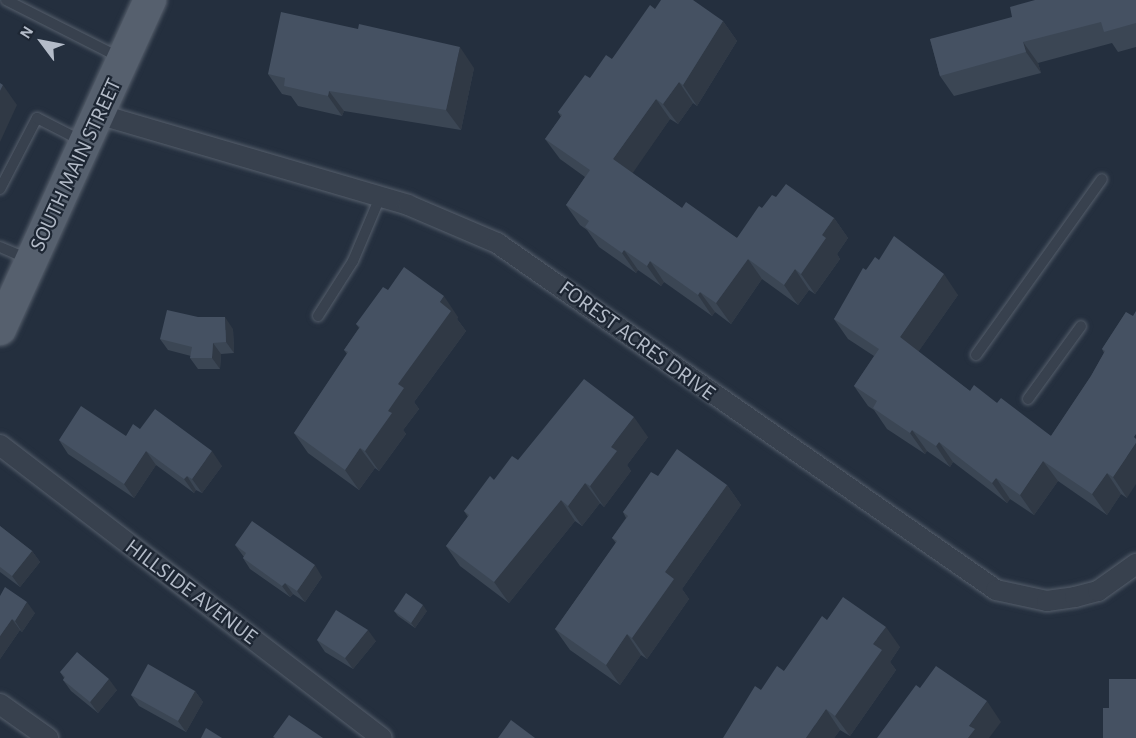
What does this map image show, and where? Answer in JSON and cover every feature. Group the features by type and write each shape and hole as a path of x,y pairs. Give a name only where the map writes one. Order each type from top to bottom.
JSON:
{"main road":[{"name":"SOUTH MAIN STREET","path":"0,329 101,115 150,0"}],"street":[{"name":"FOREST ACRES DRIVE","path":"101,115 380,197 457,224 497,243 996,590 1036,599 1075,597 1098,591 1136,564"},
{"name":"HILLSIDE AVENUE","path":"0,445 382,738"},
{"path":"0,704 48,738"}],"lane":[{"path":"6,0 124,60"},
{"path":"0,189 37,118 87,144"},
{"path":"976,356 1102,179"},
{"path":"318,316 357,253 380,197"},
{"path":"0,247 32,261"},
{"path":"1028,399 1081,326"}],"building":[{"path":"661,0 693,0 723,21 683,85 679,82 663,104 656,99 613,159 682,208 686,202 737,238 759,206 762,208 772,195 776,197 786,184 834,218 822,235 826,238 801,274 795,269 784,285 748,259 716,303 700,292 698,295 650,261 647,266 624,250 622,253 585,227 589,221 566,205 590,170 545,139 562,115 558,112 585,75 590,78 606,55 612,59 650,5 655,9"},
{"path":"1035,0 1136,0 1136,23 1104,32 1101,22 1023,42 1026,52 940,76 930,39 1012,17 1010,7"},
{"path":"281,12 358,29 359,24 460,47 446,110 329,91 328,96 284,86 285,78 268,74"},
{"path":"894,236 944,274 900,337 970,391 974,385 997,403 1001,398 1051,436 1091,376 1105,351 1102,349 1126,312 1133,316 1136,311 1136,434 1134,437 1136,443 1113,477 1107,473 1092,494 1043,461 1020,495 996,478 992,483 939,442 936,446 912,430 910,433 873,408 877,401 854,386 879,349 834,319 863,268 866,270 875,257 879,260"},
{"path":"404,267 444,296 440,302 451,311 398,384 404,388 388,411 392,413 365,451 360,448 345,470 294,433 348,352 344,350 360,327 356,324 383,287 388,290"},
{"path":"167,310 198,317 225,317 226,342 213,343 212,358 190,358 192,347 160,339"},
{"path":"584,379 634,417 611,447 617,451 590,486 585,483 568,506 561,500 494,582 446,546 469,515 464,511 490,476 494,480 512,456 518,460"},
{"path":"81,406 126,436 133,424 140,429 155,409 212,451 192,479 187,476 184,479 146,451 124,484 59,440"},
{"path":"677,449 727,485 665,572 674,579 632,638 627,634 606,665 555,629 617,541 612,538 628,516 623,512 651,472 658,476"},
{"path":"252,521 315,565 297,591 285,583 282,586 243,558 246,553 235,545"},
{"path":"0,526 32,551 12,576 0,567"},
{"path":"5,587 27,602 15,621 12,619 0,636 0,596"},
{"path":"406,593 423,605 411,623 394,611"},
{"path":"843,597 886,627 873,644 882,650 835,716 826,709 806,738 723,738 755,686 761,690 777,666 784,671 822,616 827,620"},
{"path":"336,610 368,630 345,658 317,640"},
{"path":"77,652 109,679 90,702 63,680 65,677 60,672"},
{"path":"148,664 195,691 178,721 131,695"},
{"path":"936,666 987,701 969,726 975,729 968,738 877,738 916,685 920,688"},
{"path":"1109,679 1136,679 1136,738 1103,738 1103,708 1109,708"},
{"path":"289,715 323,738 273,737"},
{"path":"511,720 535,738 498,738"},
{"path":"206,728 222,738 201,738"}]}
